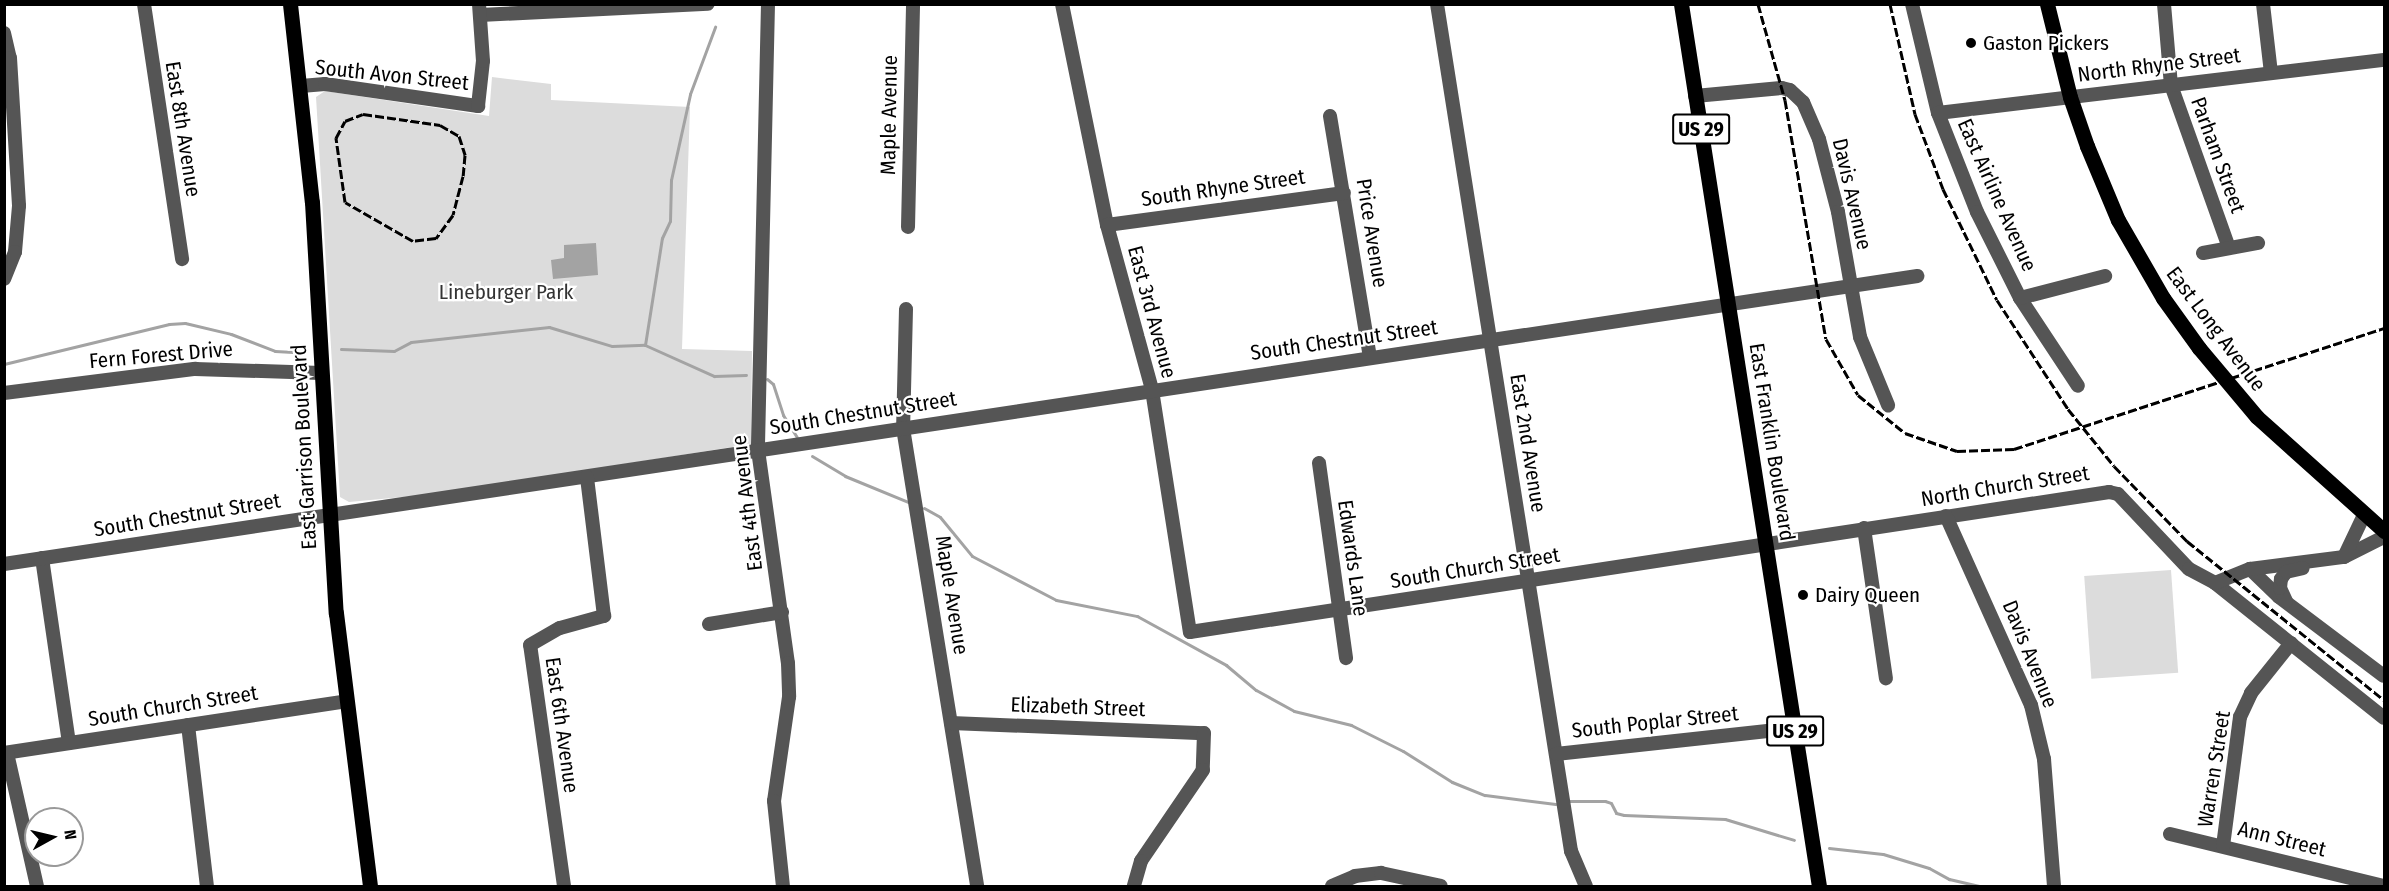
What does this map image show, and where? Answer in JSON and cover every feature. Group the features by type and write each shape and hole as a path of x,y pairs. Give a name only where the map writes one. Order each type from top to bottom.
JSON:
{"main road":[{"name":"East Garrison Boulevard","path":"290,4 301,86 312,202 329,515 347,701 370,886"},
{"name":"East Franklin Boulevard","path":"1681,4 1819,886"},
{"name":"East Long Avenue","path":"2047,4 2070,97 2118,220 2163,298 2199,348 2246,404 2364,515 2385,531"}],"street":[{"name":"East 8th Avenue","path":"144,4 182,259"},
{"path":"480,10 708,4"},
{"name":"East 4th Avenue","path":"768,4 758,450 782,612 789,697 774,801 783,886"},
{"name":"Maple Avenue","path":"908,227 913,4"},
{"name":"East 3rd Avenue","path":"1062,4 1107,225 1152,390 1190,632"},
{"name":"East 2nd Avenue","path":"1437,4 1571,850 1586,886"},
{"name":"East Airline Avenue","path":"1912,4 1938,112 1977,212 2020,298 2078,386"},
{"name":"Parham Street","path":"2164,4 2171,85 2229,248"},
{"path":"2263,4 2271,73"},
{"name":"South Avon Street","path":"301,86 325,84 478,106 483,61 480,10"},
{"path":"4,33 19,206 15,252 4,279"},
{"name":"North Rhyne Street","path":"1938,112 2385,60"},
{"name":"Davis Avenue","path":"1695,96 1782,88 1790,90 1803,102 1819,140 1833,191 1860,337 1888,405"},
{"name":"Price Avenue","path":"1330,116 1371,357"},
{"name":"South Rhyne Street","path":"1107,225 1344,193"},
{"path":"2203,253 2258,243"},
{"name":"South Chestnut Street","path":"4,564 1917,276"},
{"path":"2020,298 2105,276"},
{"name":"Maple Avenue","path":"906,309 903,428 977,886"},
{"name":"Fern Forest Drive","path":"4,393 195,369 321,373"},
{"name":"Edwards Lane","path":"1319,463 1346,658"},
{"name":"East 6th Avenue","path":"564,886 530,645 560,628 604,616 587,477"},
{"name":"North Church Street","path":"1767,543 2109,492 2118,494 2189,569 2215,583"},
{"path":"2344,557 2364,515"},
{"name":"Davis Avenue","path":"1946,516 2031,705 2044,759 2054,886"},
{"path":"1864,528 1886,678"},
{"path":"2288,604 2280,588 2286,572 2338,562 2385,537"},
{"name":"South Church Street","path":"1190,632 1767,543"},
{"path":"2344,557 2250,569 2215,583 2385,718"},
{"path":"42,558 69,743"},
{"path":"2250,569 2288,604 2385,676"},
{"path":"709,624 782,612"},
{"name":"Warren Street","path":"2223,846 2242,709 2251,693 2291,644"},
{"name":"South Church Street","path":"5,753 347,701"},
{"name":"Elizabeth Street","path":"951,723 1204,733 1205,763 1197,783 1141,861 1134,886"},
{"path":"188,725 207,886"},
{"name":"South Poplar Street","path":"1556,754 1794,728"},
{"path":"5,753 37,886"},
{"name":"Ann Street","path":"2170,834 2385,886"},
{"path":"1332,886 1355,876 1381,873 1441,886"}],"green space":[{"name":"Lineburger Park","path":"492,77 551,84 551,100 690,107 682,349 752,351 751,444 435,494 349,502 340,497 316,97 325,91 489,116"},
{"path":"2171,570 2178,673 2091,679 2084,576"}],"shaded area":[{"path":"596,243 598,275 553,279 551,260 564,258 564,245"}],"waterway":[{"path":"645,345 662,238 670,221 671,180 690,94 715,27"},
{"path":"4,364 169,324 185,323 231,334 275,351 293,352"},
{"path":"341,349 394,351 411,342 549,327 612,346 645,345 714,376 746,375"},
{"path":"767,379 773,384 783,415 797,437"},
{"path":"812,456 845,476 908,502"},
{"path":"924,508 940,517 972,556 1056,600 1137,616 1226,665 1256,690 1294,711 1351,725 1403,751 1452,782 1485,795 1555,804"},
{"path":"1569,801 1605,801 1611,803 1616,813 1624,815 1725,819 1794,840"},
{"path":"1829,848 1883,854 1929,868 1949,879 1980,886"},
{"path":"1984,886 2028,886"}],"railway":[{"path":"1758,4 1785,100 1826,339 1858,395 1905,433 1957,451 2014,449 2384,328"},
{"path":"1890,4 1915,114 1943,189 1997,300 2068,409 2114,466 2187,541 2384,700"},
{"path":"363,114 440,125 459,136 465,155 463,176 453,215 436,238 413,241 345,202 336,138 345,121 363,114"}],"place":[{"name":"Gaston Pickers","path":"1971,43"},
{"name":"Dairy Queen","path":"1803,595"}]}
